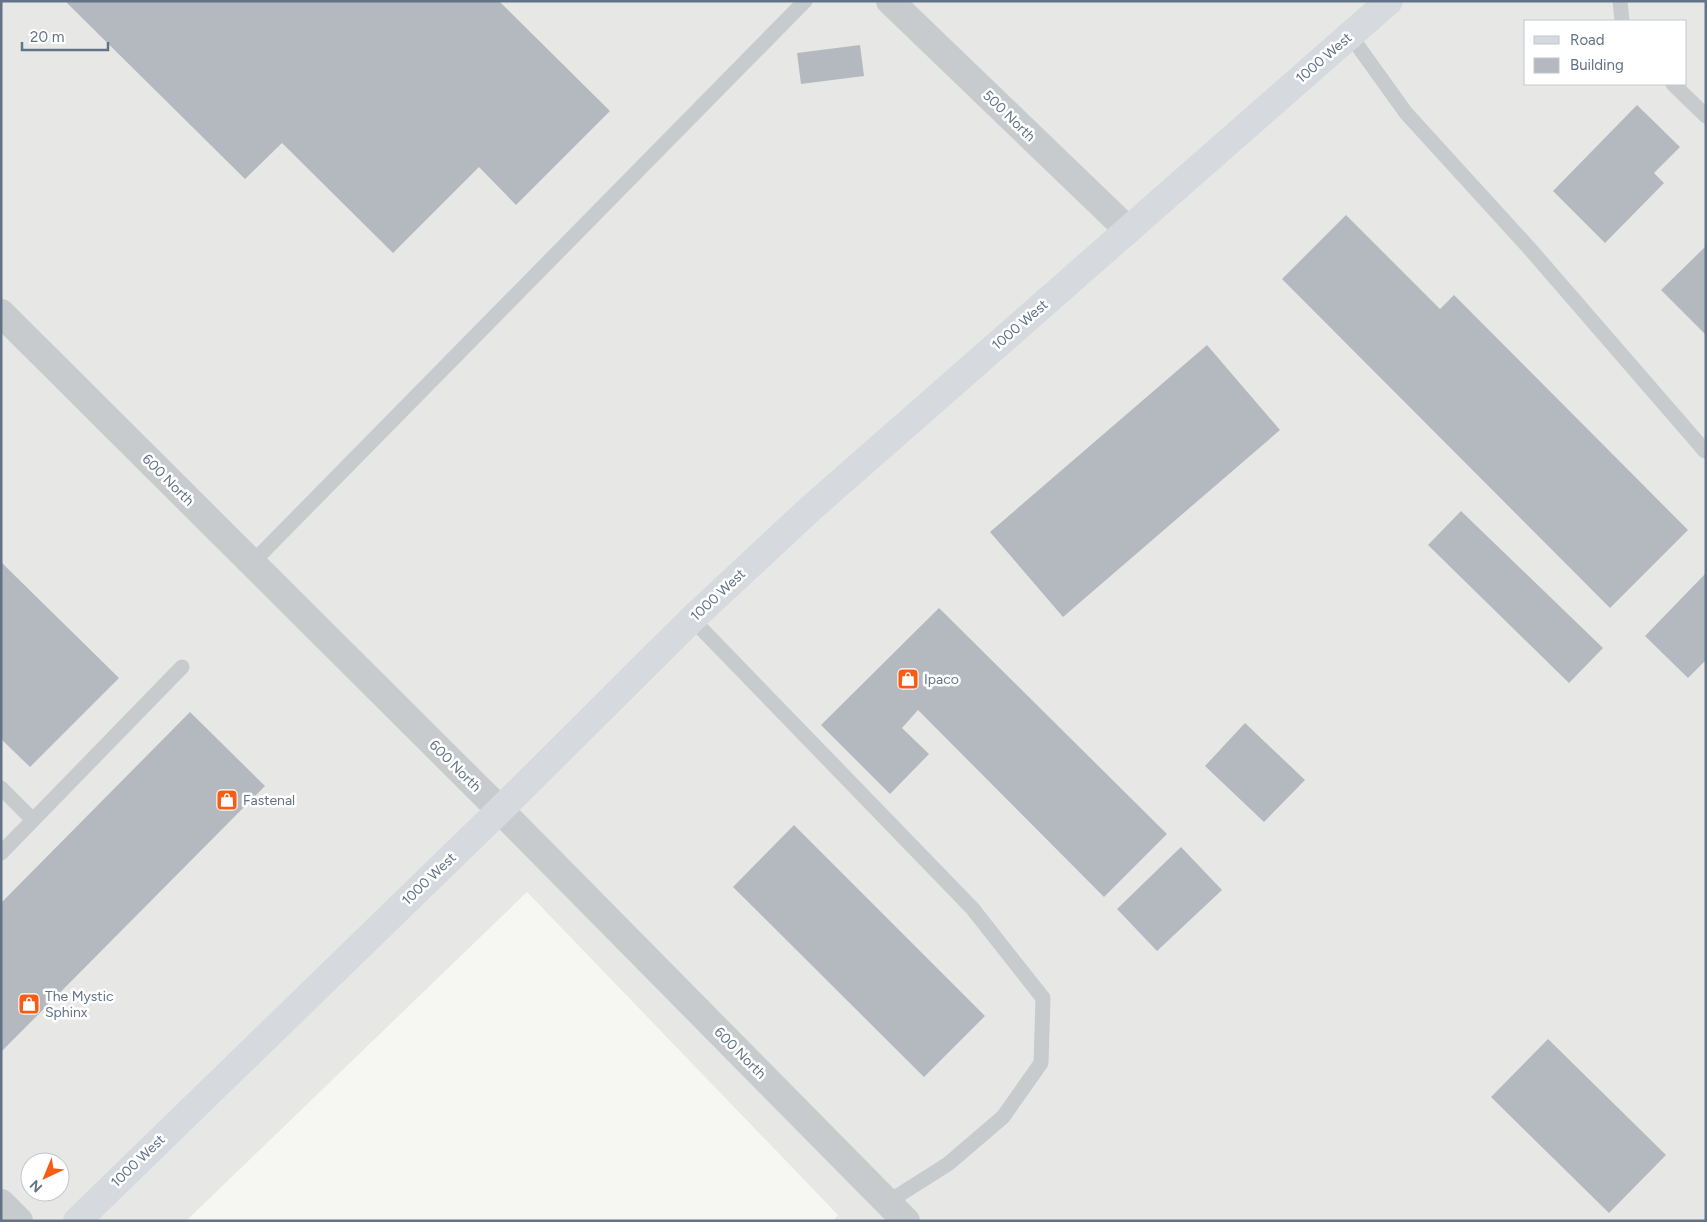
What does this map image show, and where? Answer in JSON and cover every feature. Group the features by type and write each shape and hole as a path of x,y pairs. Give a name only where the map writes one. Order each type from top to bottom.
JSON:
{"main road":[{"name":"1000 West","path":"77,1221 500,810 692,619 840,482 1389,1"}],"street":[{"name":"500 North","path":"890,1 1128,230"},
{"name":"600 North","path":"1,313 500,810 897,1211"},
{"path":"1,1203 19,1221"}],"lane":[{"path":"252,563 805,1"},
{"path":"1622,2 1622,20"},
{"path":"1350,35 1406,113 1530,249 1705,451"},
{"path":"1674,85 1706,116"},
{"path":"692,619 972,908 1043,998 1041,1063 1003,1117 897,1211"},
{"path":"1,852 182,667"},
{"path":"1,788 33,820"}],"shaded area":[{"path":"1,1 1706,1 1706,1221 833,1221 838,1215 527,892 186,1221 1,1221"}],"building":[{"path":"65,1 499,1 610,111 516,205 479,167 393,253 282,143 245,179"},
{"path":"860,45 864,76 801,84 797,53"},
{"path":"1637,105 1680,147 1654,173 1664,183 1605,243 1553,191"},
{"path":"1346,215 1440,309 1454,295 1688,530 1610,608 1282,279"},
{"path":"1706,246 1706,335 1661,290"},
{"path":"1207,345 1280,430 1063,617 990,532"},
{"path":"1461,511 1603,648 1569,683 1428,545"},
{"path":"1,562 119,678 30,767 1,739"},
{"path":"1706,573 1706,660 1688,678 1645,636"},
{"path":"939,608 1167,834 1104,897 918,710 902,728 929,754 890,794 821,725"},
{"path":"190,712 265,786 1,1052 1,903"},
{"path":"1245,723 1305,780 1264,822 1205,766"},
{"path":"794,825 985,1016 924,1077 733,887"},
{"path":"1181,847 1222,890 1157,951 1117,909"},
{"path":"1548,1039 1666,1155 1609,1213 1491,1097"}],"place":[{"name":"Ipaco","path":"908,679"},
{"name":"Fastenal","path":"227,800"},
{"name":"The Mystic Sphinx","path":"29,1004"}]}
